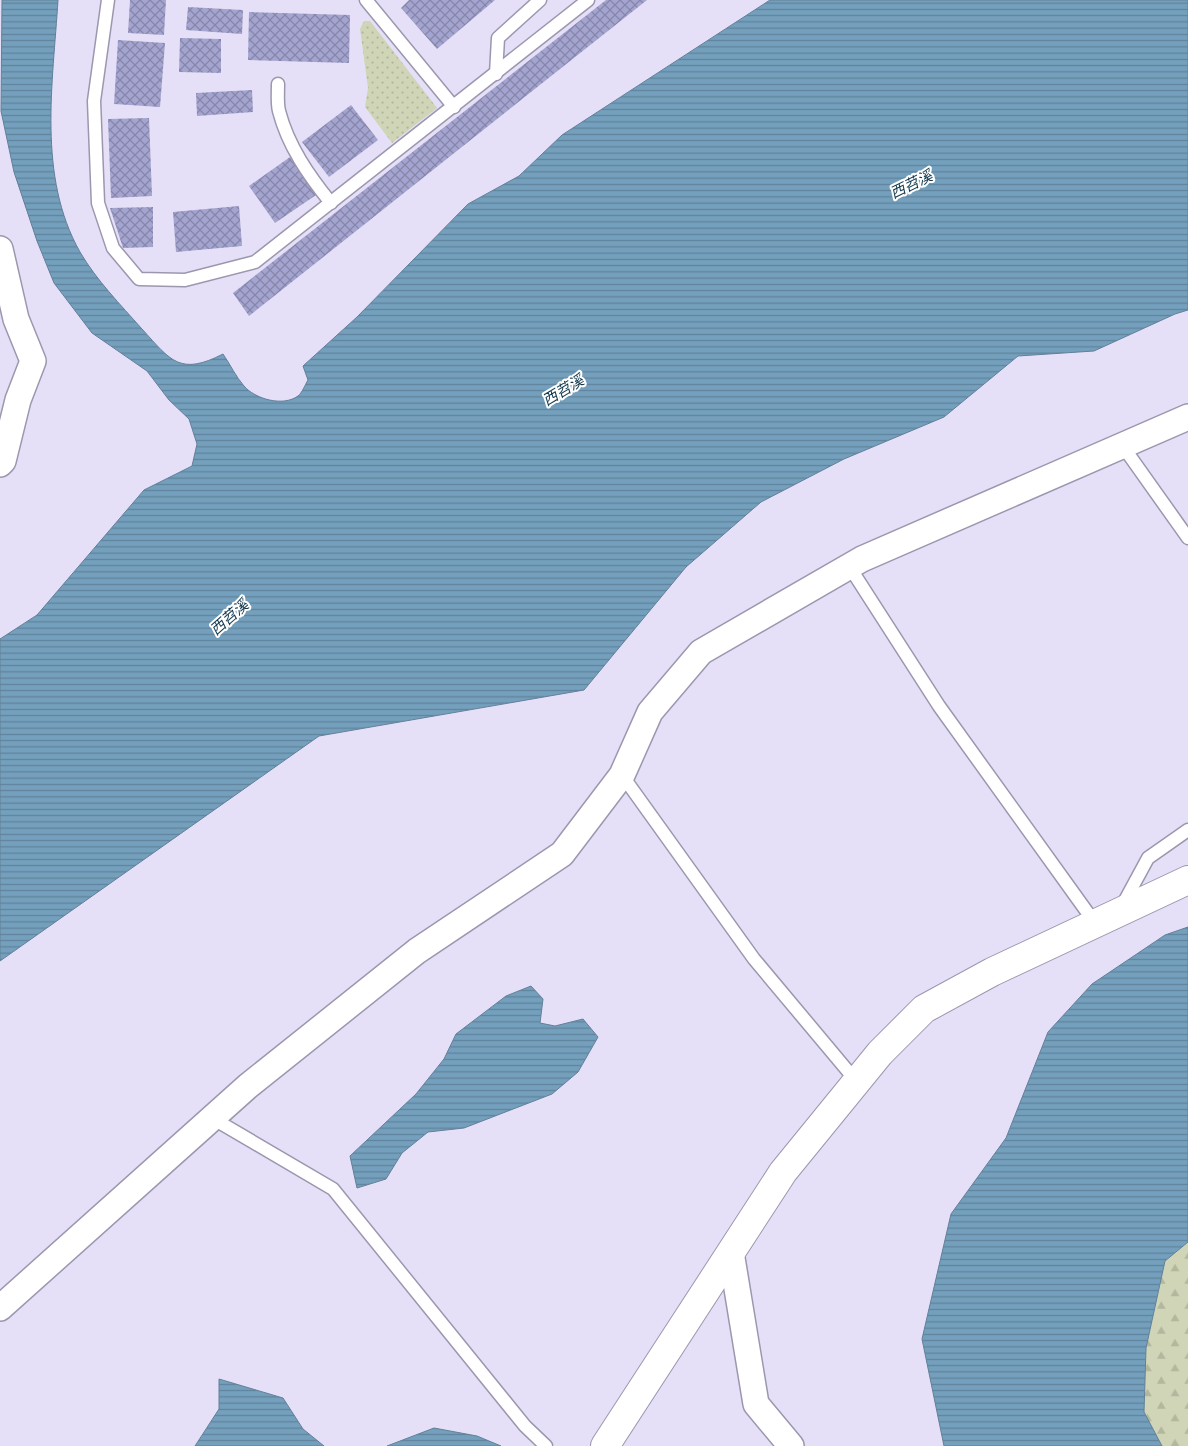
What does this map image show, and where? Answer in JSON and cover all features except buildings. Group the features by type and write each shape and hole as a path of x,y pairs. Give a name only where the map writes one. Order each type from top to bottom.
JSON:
{"street":[{"path":"0,249 16,319 33,361 18,400 3,461 0,464"},
{"path":"0,1308 248,1086 417,951 562,854 622,775 650,712 701,652 849,566 1188,417"},
{"path":"605,1446 783,1172 880,1054 924,1010 992,972 1188,880"},
{"path":"731,1252 756,1404 791,1446"}],"lane":[{"path":"108,0 94,101 98,204 113,248 139,279 186,280 255,262 588,0"},
{"path":"366,0 454,107"},
{"path":"496,74 498,38 540,0"},
{"path":"278,84 279,111 295,151 308,174 331,204"},
{"path":"1122,445 1188,538"},
{"path":"849,566 939,706 1107,918 1148,858 1188,830"},
{"path":"622,775 754,959 857,1082"},
{"path":"212,1118 333,1189 525,1426 546,1446"}],"green space":[{"path":"364,21 370,21 437,108 392,143 365,107 368,88 360,29"},
{"path":"1188,1242 1188,1446 1162,1446 1144,1412 1146,1348 1165,1261"}],"water":[{"name":"西苕溪","path":"2,0 58,0 51,96 53,161 58,192 67,223 87,263 101,283 169,357 177,362 196,364 223,354 244,386 262,398 285,401 298,396 308,380 303,366 357,317 468,204 519,176 562,135 770,0 1188,0 1188,310 1175,314 1094,351 1018,356 944,417 844,459 761,502 686,567 584,690 319,736 0,961 0,639 37,615 144,490 192,466 197,444 189,419 169,400 147,371 92,333 54,283 37,241 14,172 1,111"},
{"path":"1188,927 1188,1242 1165,1261 1146,1348 1144,1412 1162,1446 944,1446 922,1339 951,1214 1006,1138 1048,1032 1092,984 1165,935"},
{"path":"531,986 543,999 540,1023 555,1026 583,1019 598,1037 578,1072 552,1094 464,1128 428,1132 402,1153 386,1179 357,1188 350,1156 416,1094 444,1059 456,1034 506,996"},
{"path":"219,1379 283,1398 303,1429 324,1446 195,1446 219,1409"},
{"path":"434,1428 477,1436 501,1446 387,1446"}]}
